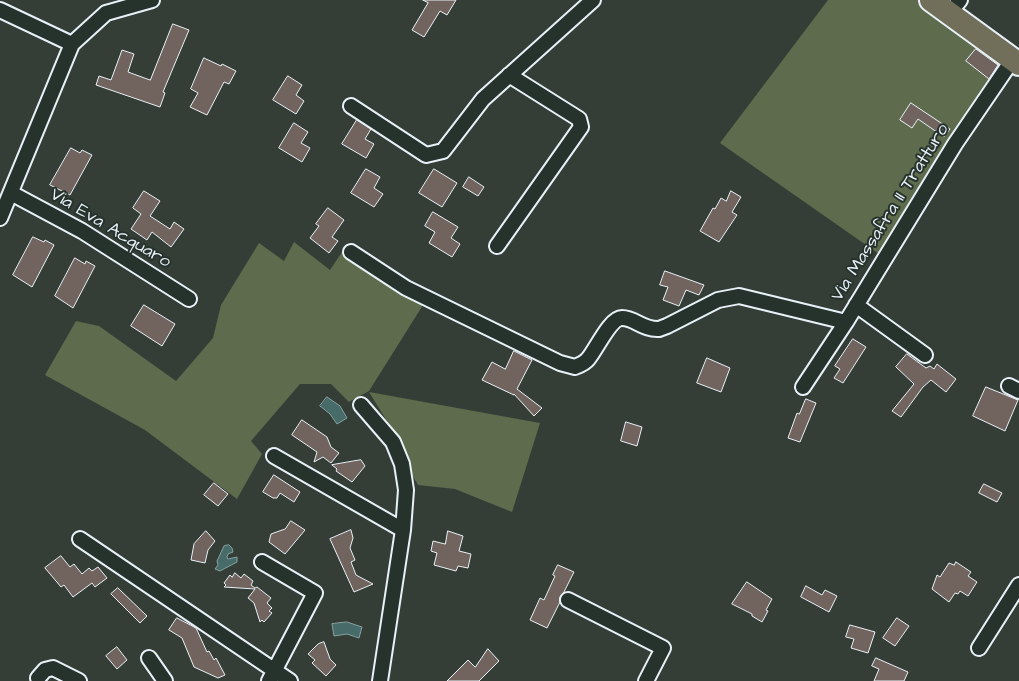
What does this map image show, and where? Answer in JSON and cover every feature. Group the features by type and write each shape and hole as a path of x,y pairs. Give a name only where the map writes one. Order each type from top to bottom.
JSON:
{"main road":[{"path":"930,0 955,7 1016,62"}],"street":[{"path":"0,218 72,44 106,13 152,0"},
{"path":"351,106 426,155 443,151 483,99 593,0"},
{"path":"0,10 72,44"},
{"name":"Via Massafra II Tratturo","path":"803,387 846,322 956,144 1016,62"},
{"path":"497,246 581,127 579,119 509,75"},
{"name":"Via Eva Acquaro","path":"10,193 82,231 189,300"},
{"path":"351,252 406,288 560,363 575,367 583,364 614,321 622,318 650,330 659,329 724,297 739,296 846,322"},
{"path":"856,305 925,354"},
{"path":"360,405 393,442 402,464 406,490 403,530 380,681"},
{"path":"274,456 403,530"},
{"path":"80,539 271,676 290,681"},
{"path":"262,562 315,593 271,676"},
{"path":"979,648 1019,585"},
{"path":"568,600 663,648 646,681"},
{"path":"149,658 165,681"},
{"path":"38,678 45,670 52,668 79,681"}],"green space":[{"path":"828,0 924,0 1007,62 879,254 720,143"},
{"path":"294,242 330,270 346,246 428,297 369,391 349,402 331,384 300,384 251,441 262,454 237,499 145,430 45,375 76,321 99,326 176,381 213,338 221,305 259,243 284,261"},
{"path":"369,392 540,423 512,512 455,489 418,485 412,475 398,439"}],"water":[{"path":"327,397 340,406 347,418 337,424 330,414 320,406"},
{"path":"229,545 233,552 228,554 227,557 228,559 237,557 237,562 220,571 215,569 224,546"},
{"path":"347,622 362,627 359,638 347,634 334,636 332,624"}],"building":[{"path":"423,0 456,0 447,15 440,11 424,37 412,30 428,3"},
{"path":"173,24 189,30 163,92 165,93 160,107 96,85 99,76 111,80 122,50 134,54 128,72 150,80"},
{"path":"976,49 998,65 989,79 966,61"},
{"path":"204,58 236,71 229,84 224,82 207,115 190,107 198,93 191,89"},
{"path":"288,76 302,85 296,95 304,101 296,114 273,100"},
{"path":"911,103 950,129 944,137 918,119 912,128 900,120"},
{"path":"357,120 371,129 365,139 374,144 366,158 342,144"},
{"path":"294,123 308,132 301,143 310,148 302,162 279,148"},
{"path":"71,148 80,153 82,150 92,155 70,195 50,185"},
{"path":"366,169 380,177 374,188 383,194 374,207 351,193"},
{"path":"434,169 457,183 442,207 419,193"},
{"path":"469,177 484,187 478,196 463,187"},
{"path":"144,191 160,201 150,216 170,229 174,222 184,229 171,247 152,232 147,240 131,229 141,214 133,208"},
{"path":"731,191 741,197 732,212 737,215 719,242 700,231 713,208 715,209 721,198 726,201"},
{"path":"328,208 344,220 332,237 338,241 329,253 310,238 319,226 316,224"},
{"path":"433,212 458,227 451,238 460,244 452,257 429,243 435,232 425,226"},
{"path":"33,237 54,245 32,287 13,275"},
{"path":"75,258 85,264 86,261 95,266 73,308 55,296"},
{"path":"665,271 704,285 699,295 686,290 679,306 663,300 668,287 660,285"},
{"path":"144,305 175,324 162,346 131,326"},
{"path":"853,339 866,347 843,383 834,378 840,369 835,366"},
{"path":"514,351 532,360 517,389 542,408 534,416 514,394 482,380 492,362 505,369"},
{"path":"907,354 926,368 930,366 934,369 937,364 956,379 946,392 931,380 923,387 901,417 892,411 914,384 896,367"},
{"path":"707,358 730,368 721,392 697,383"},
{"path":"986,387 1018,400 1005,431 973,416"},
{"path":"806,399 816,403 800,442 788,438 797,413 799,414"},
{"path":"302,420 327,437 331,447 339,453 331,463 323,457 314,462 317,452 292,435"},
{"path":"626,422 642,427 637,446 621,441"},
{"path":"361,460 365,466 352,482 336,471 337,469 332,465"},
{"path":"274,475 300,492 294,502 280,493 277,498 273,498 263,492"},
{"path":"214,483 228,494 218,506 204,495"},
{"path":"984,484 1002,493 997,502 979,493"},
{"path":"291,521 305,530 285,554 269,542 271,534 285,529"},
{"path":"351,530 353,538 350,548 355,560 351,562 356,575 373,584 354,592 330,539"},
{"path":"206,531 215,541 208,550 205,563 191,560 194,544"},
{"path":"448,531 463,536 459,551 471,554 468,568 458,566 456,571 434,565 437,553 431,551 433,541 445,544"},
{"path":"61,556 70,567 74,564 82,574 89,568 92,571 98,567 107,578 95,587 92,583 73,597 64,585 61,587 45,568"},
{"path":"956,562 971,572 968,576 977,582 968,596 960,591 958,594 955,593 949,602 932,589 937,575 940,577 949,563 954,565"},
{"path":"558,565 574,572 560,597 560,602 547,628 530,620 540,598 544,600"},
{"path":"235,573 241,578 244,574 253,581 251,585 255,588 257,587 271,598 267,603 272,608 269,611 272,613 264,622 262,620 260,622 254,603 248,598 255,589 224,587 226,585 224,583 230,575 232,577"},
{"path":"747,582 772,599 762,622 752,616 752,614 732,604"},
{"path":"806,586 822,595 825,590 837,596 829,612 801,597"},
{"path":"118,588 147,616 140,623 111,594"},
{"path":"177,618 196,628 207,652 209,651 214,660 216,658 225,675 218,678 194,667 182,638 169,630"},
{"path":"897,618 909,626 895,646 883,638"},
{"path":"850,625 875,632 868,653 851,648 854,639 846,637"},
{"path":"324,642 330,659 336,665 326,676 312,663 315,660 308,654 318,644"},
{"path":"117,647 127,660 117,669 106,656"},
{"path":"488,649 499,661 479,681 447,681 468,660 475,667"},
{"path":"876,658 908,672 904,681 874,681 879,669 872,666"}]}
